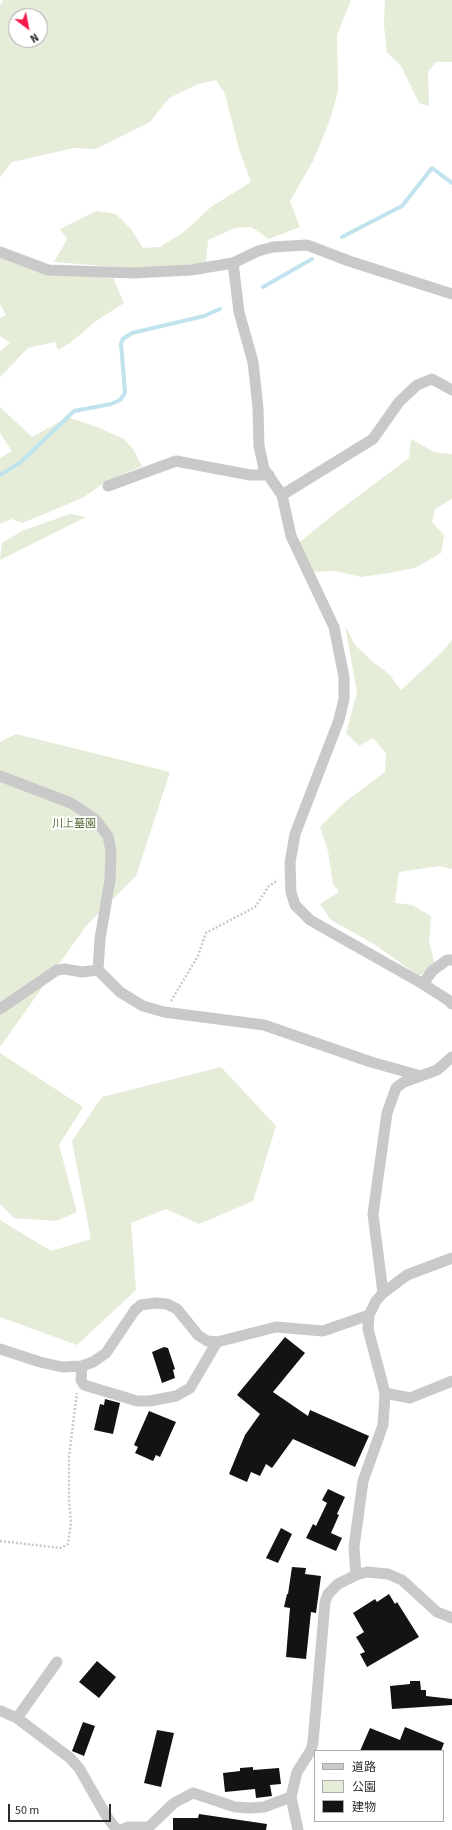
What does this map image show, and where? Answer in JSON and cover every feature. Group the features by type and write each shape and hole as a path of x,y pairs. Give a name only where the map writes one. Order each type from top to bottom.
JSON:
{"street":[{"path":"0,252 32,265 57,271 134,274 191,270 233,263 266,249 307,244 349,261 452,294"},
{"path":"233,263 239,312 253,362 258,408 259,446 264,469 282,495 291,536 334,627 342,663 344,699 333,739 295,834 290,871 291,892 295,905 310,920 423,984 452,1004"},
{"path":"282,495 373,439 399,402 417,386 432,379 452,390"},
{"path":"108,486 176,461 250,475 269,475"},
{"path":"0,776 72,803 95,819 108,836 111,851 110,880 100,939 98,970"},
{"path":"423,984 432,971 447,960 452,960"},
{"path":"0,1009 57,970 65,969 82,972 98,970 128,997 143,1006 164,1012 264,1025 371,1062 421,1076"},
{"path":"383,1293 373,1214 384,1127 396,1088 404,1082 437,1070 452,1057"},
{"path":"356,1575 354,1547 363,1481 383,1425 385,1393 368,1329 369,1315 376,1301 383,1293 406,1275 452,1258"},
{"path":"0,1348 40,1362 62,1367 82,1366 93,1362 106,1352 135,1310 141,1305 156,1303 167,1304 177,1309 198,1335 207,1341 217,1342 276,1327 323,1331 369,1315"},
{"path":"82,1366 81,1380 84,1385 137,1401 176,1396 190,1388 217,1342"},
{"path":"385,1393 410,1398 452,1381"},
{"path":"298,1830 291,1797 297,1772 311,1750 313,1742 325,1602 328,1594 338,1584 356,1575 367,1572 388,1574 402,1580 437,1612 452,1618"},
{"path":"17,1718 58,1662"},
{"path":"1,1711 17,1718 70,1758 79,1768 106,1817 117,1830"},
{"path":"121,1830 128,1827 149,1827 174,1803 193,1793 235,1807 250,1808 264,1807 291,1797"}],"path":[{"path":"164,1012 187,977 198,956 206,933 255,907 269,886 290,871"},
{"path":"0,1541 61,1548 68,1544 71,1523 69,1500 69,1456 78,1386 81,1380"}],"green space":[{"path":"3,0 351,0 337,35 338,91 330,120 313,161 290,201 300,227 269,239 251,227 235,228 208,240 206,264 155,270 54,262 67,239 60,229 96,211 116,214 131,229 143,248 160,247 184,232 211,207 251,182 239,149 225,94 216,80 198,84 169,98 150,122 96,149 74,148 12,162 0,177 0,5"},
{"path":"385,0 452,0 452,62 436,62 428,72 429,106 419,103 401,66 387,52 384,25"},
{"path":"0,253 96,276 113,278 124,303 96,321 70,343 58,350 55,342 28,348 0,377 0,351 10,343 0,336 0,318 6,315 0,304"},
{"path":"0,407 32,437 68,417 97,427 124,439 133,449 142,466 105,482 84,497 42,515 22,523 12,519 0,524 0,458 12,451 0,433"},
{"path":"411,439 434,452 452,454 452,499 435,509 432,522 444,535 441,553 415,568 361,577 335,571 307,572 296,545 409,458"},
{"path":"70,514 86,517 0,560 2,543 22,531"},
{"path":"345,625 355,645 373,662 389,674 401,690 441,653 452,640 452,869 439,866 399,872 395,903 412,905 431,916 429,942 435,964 419,976 374,944 331,920 320,904 339,892 333,884 328,851 320,827 345,802 385,772 386,753 373,738 359,746 346,733 357,693"},
{"name":"川上墓園","path":"16,734 170,772 136,876 86,926 0,1047 0,742"},
{"path":"0,1053 83,1107 59,1145 77,1212 56,1221 14,1218 0,1204"},
{"path":"221,1067 276,1126 253,1201 199,1224 166,1209 131,1223 136,1290 77,1345 0,1317 0,1220 51,1251 91,1239 72,1141 102,1097"}],"building":[{"path":"285,1337 305,1353 273,1392 308,1416 310,1410 369,1436 355,1467 293,1439 272,1468 266,1464 260,1476 251,1472 247,1482 229,1474 245,1435 260,1414 237,1395"},
{"path":"164,1347 168,1348 175,1369 173,1370 175,1378 162,1383 152,1352"},
{"path":"105,1399 120,1403 113,1434 94,1430 100,1404 104,1405"},
{"path":"149,1411 176,1422 160,1457 156,1455 153,1461 135,1453 138,1447 134,1445"},
{"path":"328,1489 345,1497 337,1514 339,1515 331,1533 342,1538 336,1551 306,1538 313,1524 316,1526 327,1503 322,1500"},
{"path":"281,1528 292,1534 278,1563 266,1558"},
{"path":"292,1567 306,1568 305,1574 321,1576 316,1613 311,1612 306,1659 286,1657 290,1608 284,1607 288,1594"},
{"path":"389,1594 395,1604 397,1602 419,1637 367,1667 360,1654 365,1652 356,1637 364,1632 353,1613 375,1599 377,1602"},
{"path":"97,1661 116,1677 99,1698 79,1682"},
{"path":"410,1681 420,1681 421,1690 426,1690 426,1696 452,1699 452,1705 392,1709 390,1686 410,1684"},
{"path":"83,1722 95,1726 84,1756 72,1751"},
{"path":"405,1727 444,1743 441,1750 360,1750 370,1728 400,1740"},
{"path":"157,1730 174,1733 161,1787 144,1783"},
{"path":"253,1767 253,1770 279,1768 281,1784 270,1785 272,1796 256,1798 255,1789 225,1792 223,1773 240,1771 240,1768"},
{"path":"199,1814 267,1824 266,1830 173,1830 173,1818 198,1818"}],"waterway":[{"path":"342,237 402,206 432,168 452,183"},
{"path":"263,287 312,259"},
{"path":"0,475 21,462 74,411 111,404 120,400 125,393 121,343 123,339 132,333 204,316 220,309"}]}
